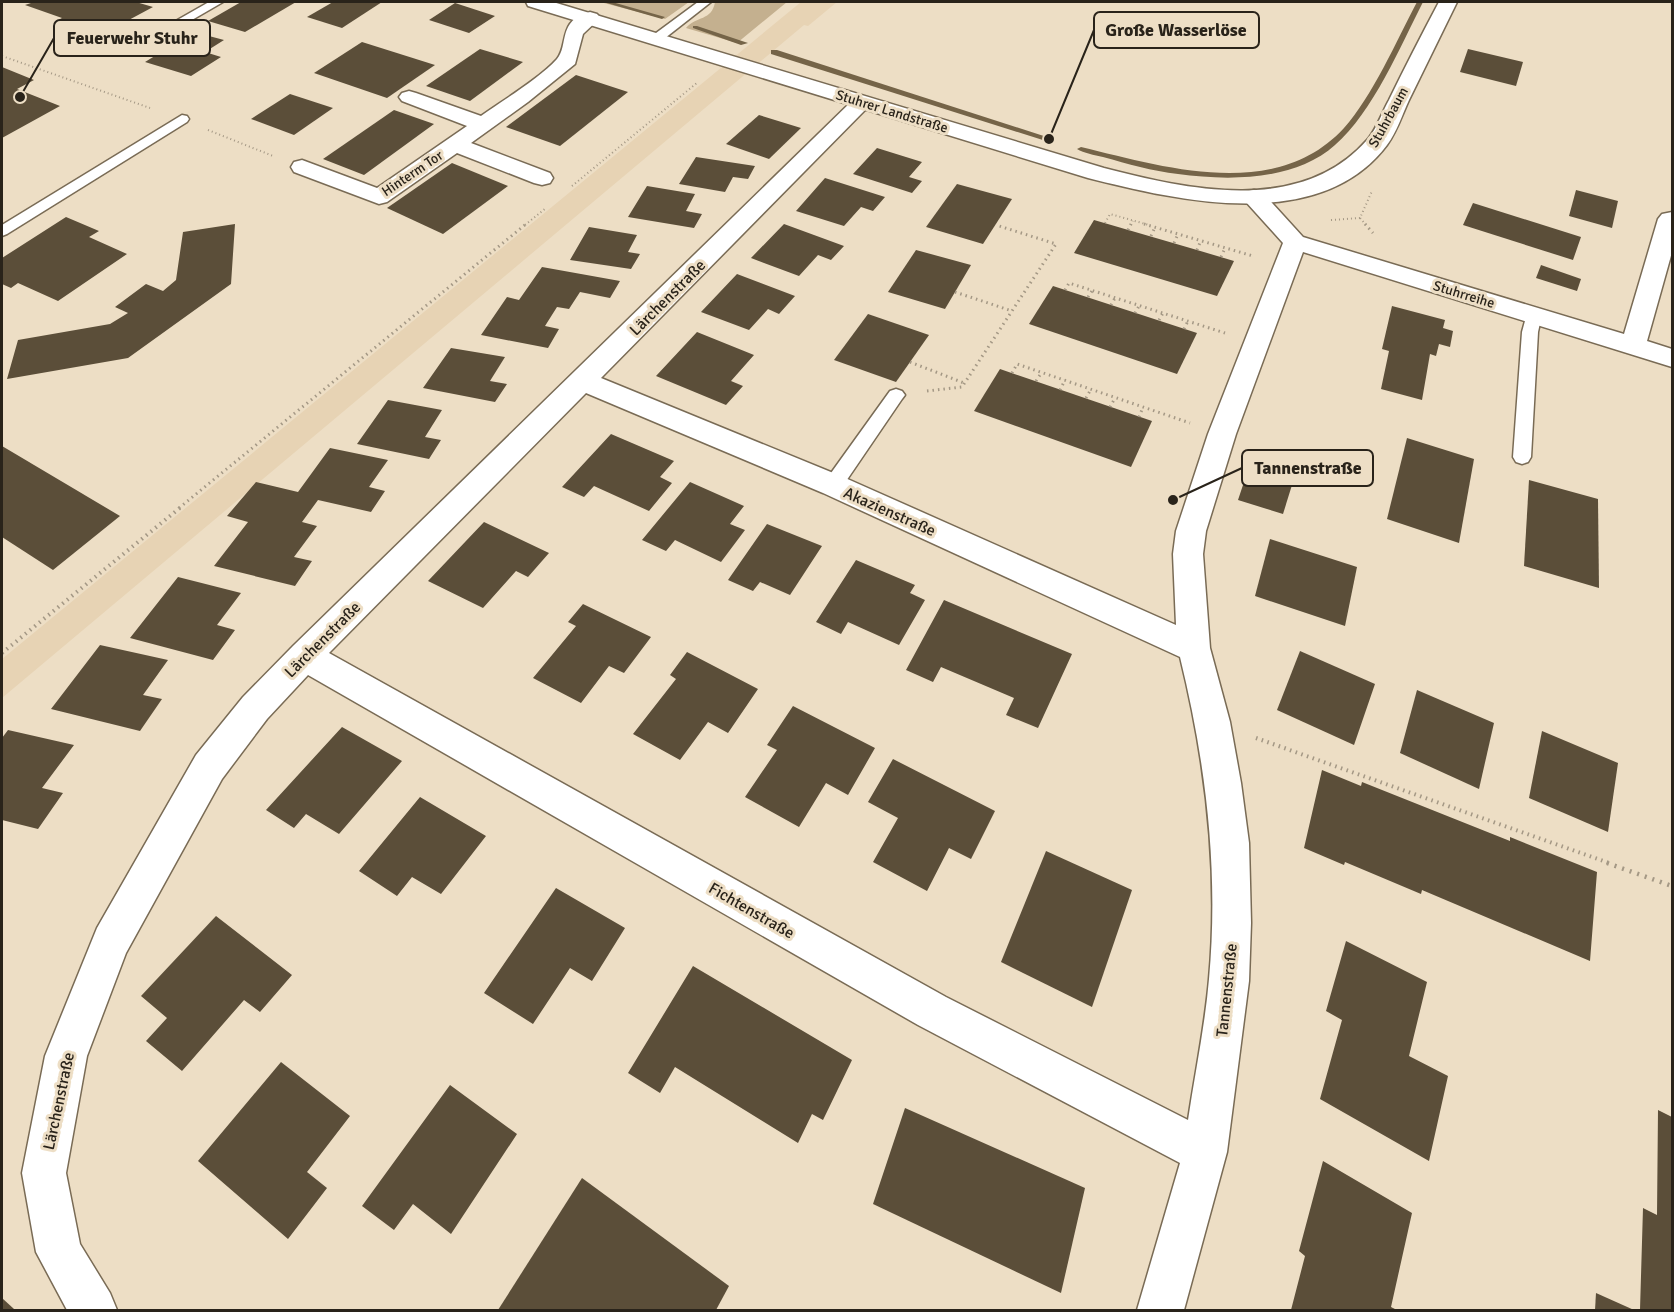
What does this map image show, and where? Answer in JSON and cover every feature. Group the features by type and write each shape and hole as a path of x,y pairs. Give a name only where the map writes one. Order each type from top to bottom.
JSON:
{"street":[{"name":"Stuhrer Landstraße","path":"535,2 1135,183 1182,193 1254,197"},
{"name":"Stuhrbaum","path":"1254,197 1306,190 1342,174 1363,160 1378,142 1448,2"},
{"name":"Hinterm Tor","path":"302,167 379,197 522,98 568,60 574,32 590,18"},
{"path":"409,97 482,124"},
{"name":"Lärchenstraße","path":"93,1311 59,1252 44,1173 66,1056 111,942 209,767 255,708 305,656 862,102"},
{"name":"Hinterm Tor","path":"455,144 542,178"},
{"path":"1254,197 1270,216 1290,254"},
{"path":"1633,346 1670,219"},
{"name":"Stuhrreihe","path":"1290,254 1411,278 1672,358"},
{"name":"Tannenstraße","path":"1161,1311 1205,1152 1229,981 1232,922 1230,843 1213,722 1194,648 1188,554 1191,531 1222,434 1290,254"},
{"name":"Akazienstraße","path":"582,381 832,485 1194,648"},
{"name":"Fichtenstraße","path":"305,656 932,1011 1205,1152"}],"lane":[{"path":"143,43 217,2"},
{"path":"656,39 705,2"},
{"path":"2,231 182,119"},
{"path":"1522,457 1530,332 1534,314"},
{"path":"832,485 896,395"}],"path":[{"path":"567,190 724,60"},
{"path":"1363,160 1384,165 1360,218 1411,278"},
{"path":"2,653 549,205"},
{"path":"1105,223 1110,214 1225,248 1290,254"},
{"path":"1128,230 1133,221"},
{"path":"896,395 962,387 1056,244 996,225"},
{"path":"1151,236 1155,227"},
{"path":"1174,243 1178,234"},
{"path":"1197,250 1201,240"},
{"path":"1221,257 1225,248"},
{"path":"1065,290 1069,283 1257,344"},
{"path":"1088,297 1092,291"},
{"path":"955,292 1012,311"},
{"path":"1111,305 1115,298"},
{"path":"1136,313 1139,306"},
{"path":"1159,320 1162,313"},
{"path":"1184,328 1188,321"},
{"path":"910,362 964,383"},
{"path":"1012,373 1017,364 1222,434"},
{"path":"1036,381 1042,372"},
{"path":"1060,390 1065,380"},
{"path":"1086,398 1091,389"},
{"path":"1110,407 1115,398"},
{"path":"1139,417 1143,407"},
{"path":"1213,722 1672,886"}],"shaded area":[{"path":"600,2 689,2 665,19"},
{"path":"715,2 787,2 737,43 686,28 711,12"},
{"path":"801,2 837,2 808,26 804,25 2,698 2,659"}],"building":[{"path":"28,2 136,2 153,7 99,36 56,21 62,18 25,5 31,3"},
{"path":"241,2 296,2 245,32 208,21"},
{"path":"333,2 382,2 342,28 307,17"},
{"path":"455,3 495,16 469,33 429,20"},
{"path":"194,32 224,40 205,52 221,57 191,76 145,62"},
{"path":"362,42 435,65 387,98 314,73"},
{"path":"480,49 523,62 470,101 426,86"},
{"path":"1468,49 1523,62 1516,86 1460,72"},
{"path":"2,67 34,80 17,89 60,106 2,138"},
{"path":"576,75 628,92 560,146 506,127"},
{"path":"290,94 333,108 294,135 251,119"},
{"path":"394,110 434,124 364,175 323,159"},
{"path":"759,115 801,128 769,159 726,144"},
{"path":"877,148 922,162 909,177 922,181 912,193 853,174"},
{"path":"696,157 755,166 748,179 733,177 725,192 679,184"},
{"path":"452,163 508,186 443,234 387,208"},
{"path":"825,178 885,197 873,211 861,207 844,226 796,211"},
{"path":"957,184 1012,199 983,244 926,227"},
{"path":"647,186 695,194 686,211 702,214 694,228 628,217"},
{"path":"1576,190 1618,201 1612,228 1569,216"},
{"path":"1473,203 1581,237 1573,260 1463,225"},
{"path":"66,217 99,231 89,237 127,254 58,301 18,283 11,288 2,284 2,258"},
{"path":"1094,220 1234,261 1217,296 1074,253"},
{"path":"235,224 231,284 128,358 7,379 18,340 110,324 128,313 115,307 146,284 163,291 176,280 183,232"},
{"path":"784,224 844,246 831,260 818,255 799,276 751,258"},
{"path":"589,227 637,235 628,252 640,254 631,269 570,260"},
{"path":"916,250 971,265 945,309 888,292"},
{"path":"1541,265 1581,279 1577,291 1536,278"},
{"path":"542,267 620,281 610,298 580,292 569,309 557,307 545,326 559,329 548,348 481,335 507,297 519,300"},
{"path":"737,274 795,296 779,314 768,309 749,330 701,312"},
{"path":"1053,286 1197,333 1177,374 1029,324"},
{"path":"1392,306 1445,320 1443,328 1453,331 1450,347 1439,344 1436,356 1430,354 1422,400 1381,389 1389,351 1382,349"},
{"path":"868,314 929,335 896,382 834,360"},
{"path":"697,332 754,355 731,381 743,386 726,405 656,376"},
{"path":"451,348 505,357 490,381 507,384 495,402 423,388"},
{"path":"1000,369 1152,421 1131,467 974,411"},
{"path":"388,400 442,410 425,437 441,440 429,459 357,444"},
{"path":"611,434 674,461 660,477 672,483 649,511 594,486 584,497 562,487"},
{"path":"1407,438 1474,459 1459,543 1387,519"},
{"path":"2,446 120,516 53,570 2,537"},
{"path":"330,448 388,460 369,487 385,491 371,512 318,500 302,522 317,526 294,557 312,561 295,586 214,566 248,522 227,516 256,482 298,492"},
{"path":"1252,458 1296,472 1283,514 1238,500"},
{"path":"1529,480 1598,499 1599,588 1524,566"},
{"path":"690,482 744,506 730,524 745,530 721,562 675,540 666,551 642,540"},
{"path":"484,522 549,553 528,577 516,571 483,608 428,581"},
{"path":"767,524 822,546 790,595 760,582 753,591 728,580"},
{"path":"1270,539 1357,567 1345,626 1255,596"},
{"path":"856,560 915,585 910,593 925,600 899,645 848,622 841,634 816,622"},
{"path":"178,577 241,593 217,625 235,630 213,660 130,638"},
{"path":"944,600 1072,654 1038,728 1006,715 1014,698 941,667 933,682 906,670"},
{"path":"583,604 651,637 624,673 609,666 581,703 533,678 576,626 568,622"},
{"path":"100,645 168,660 143,695 162,699 140,731 51,709"},
{"path":"1300,651 1375,684 1354,745 1277,710"},
{"path":"687,652 758,689 728,733 708,722 680,760 633,734 676,679 670,675"},
{"path":"1417,690 1494,723 1479,789 1400,753"},
{"path":"793,706 875,748 848,795 826,783 799,827 745,797 777,750 767,745"},
{"path":"342,727 402,761 339,834 306,814 294,828 266,810"},
{"path":"8,730 74,745 42,788 63,793 38,829 2,820 2,738"},
{"path":"1542,731 1618,763 1608,832 1529,798"},
{"path":"893,759 995,811 971,859 949,848 927,891 873,862 898,818 868,802"},
{"path":"1322,770 1361,786 1362,782 1510,841 1510,837 1597,872 1590,961 1422,890 1421,894 1345,862 1344,865 1304,848"},
{"path":"420,797 486,836 441,894 412,877 397,896 359,871"},
{"path":"1046,851 1132,890 1092,1007 1001,962"},
{"path":"556,888 625,928 592,981 570,968 533,1024 484,993"},
{"path":"216,916 292,975 260,1012 244,1000 182,1071 146,1041 167,1018 141,996"},
{"path":"1346,941 1427,982 1409,1056 1448,1076 1429,1161 1320,1099 1342,1020 1326,1011"},
{"path":"693,966 852,1060 823,1120 812,1114 798,1143 675,1067 660,1093 628,1073"},
{"path":"281,1062 350,1116 307,1172 327,1188 288,1239 198,1161"},
{"path":"450,1085 517,1134 451,1234 413,1204 394,1230 362,1206"},
{"path":"905,1108 1085,1188 1061,1293 873,1204"},
{"path":"1658,1110 1672,1117 1672,1310 1640,1310 1643,1208 1657,1215"},
{"path":"1323,1161 1412,1213 1391,1307 1397,1310 1291,1310 1305,1256 1299,1251"},
{"path":"582,1178 729,1286 716,1310 498,1310"},
{"path":"1596,1293 1634,1310 1595,1310"},
{"path":"2,1298 14,1309 13,1310 2,1310"}],"waterway":[{"path":"606,2 662,17"},
{"path":"1081,149 1159,169 1216,175 1266,172 1312,157 1331,145 1359,113 1387,66 1420,2"},
{"path":"695,27 744,43"},
{"path":"774,52 1049,139"}],"place":[{"name":"Feuerwehr Stuhr","path":"20,97"},
{"name":"Große Wasserlöse","path":"1049,139"},
{"name":"Tannenstraße","path":"1173,500"}]}
